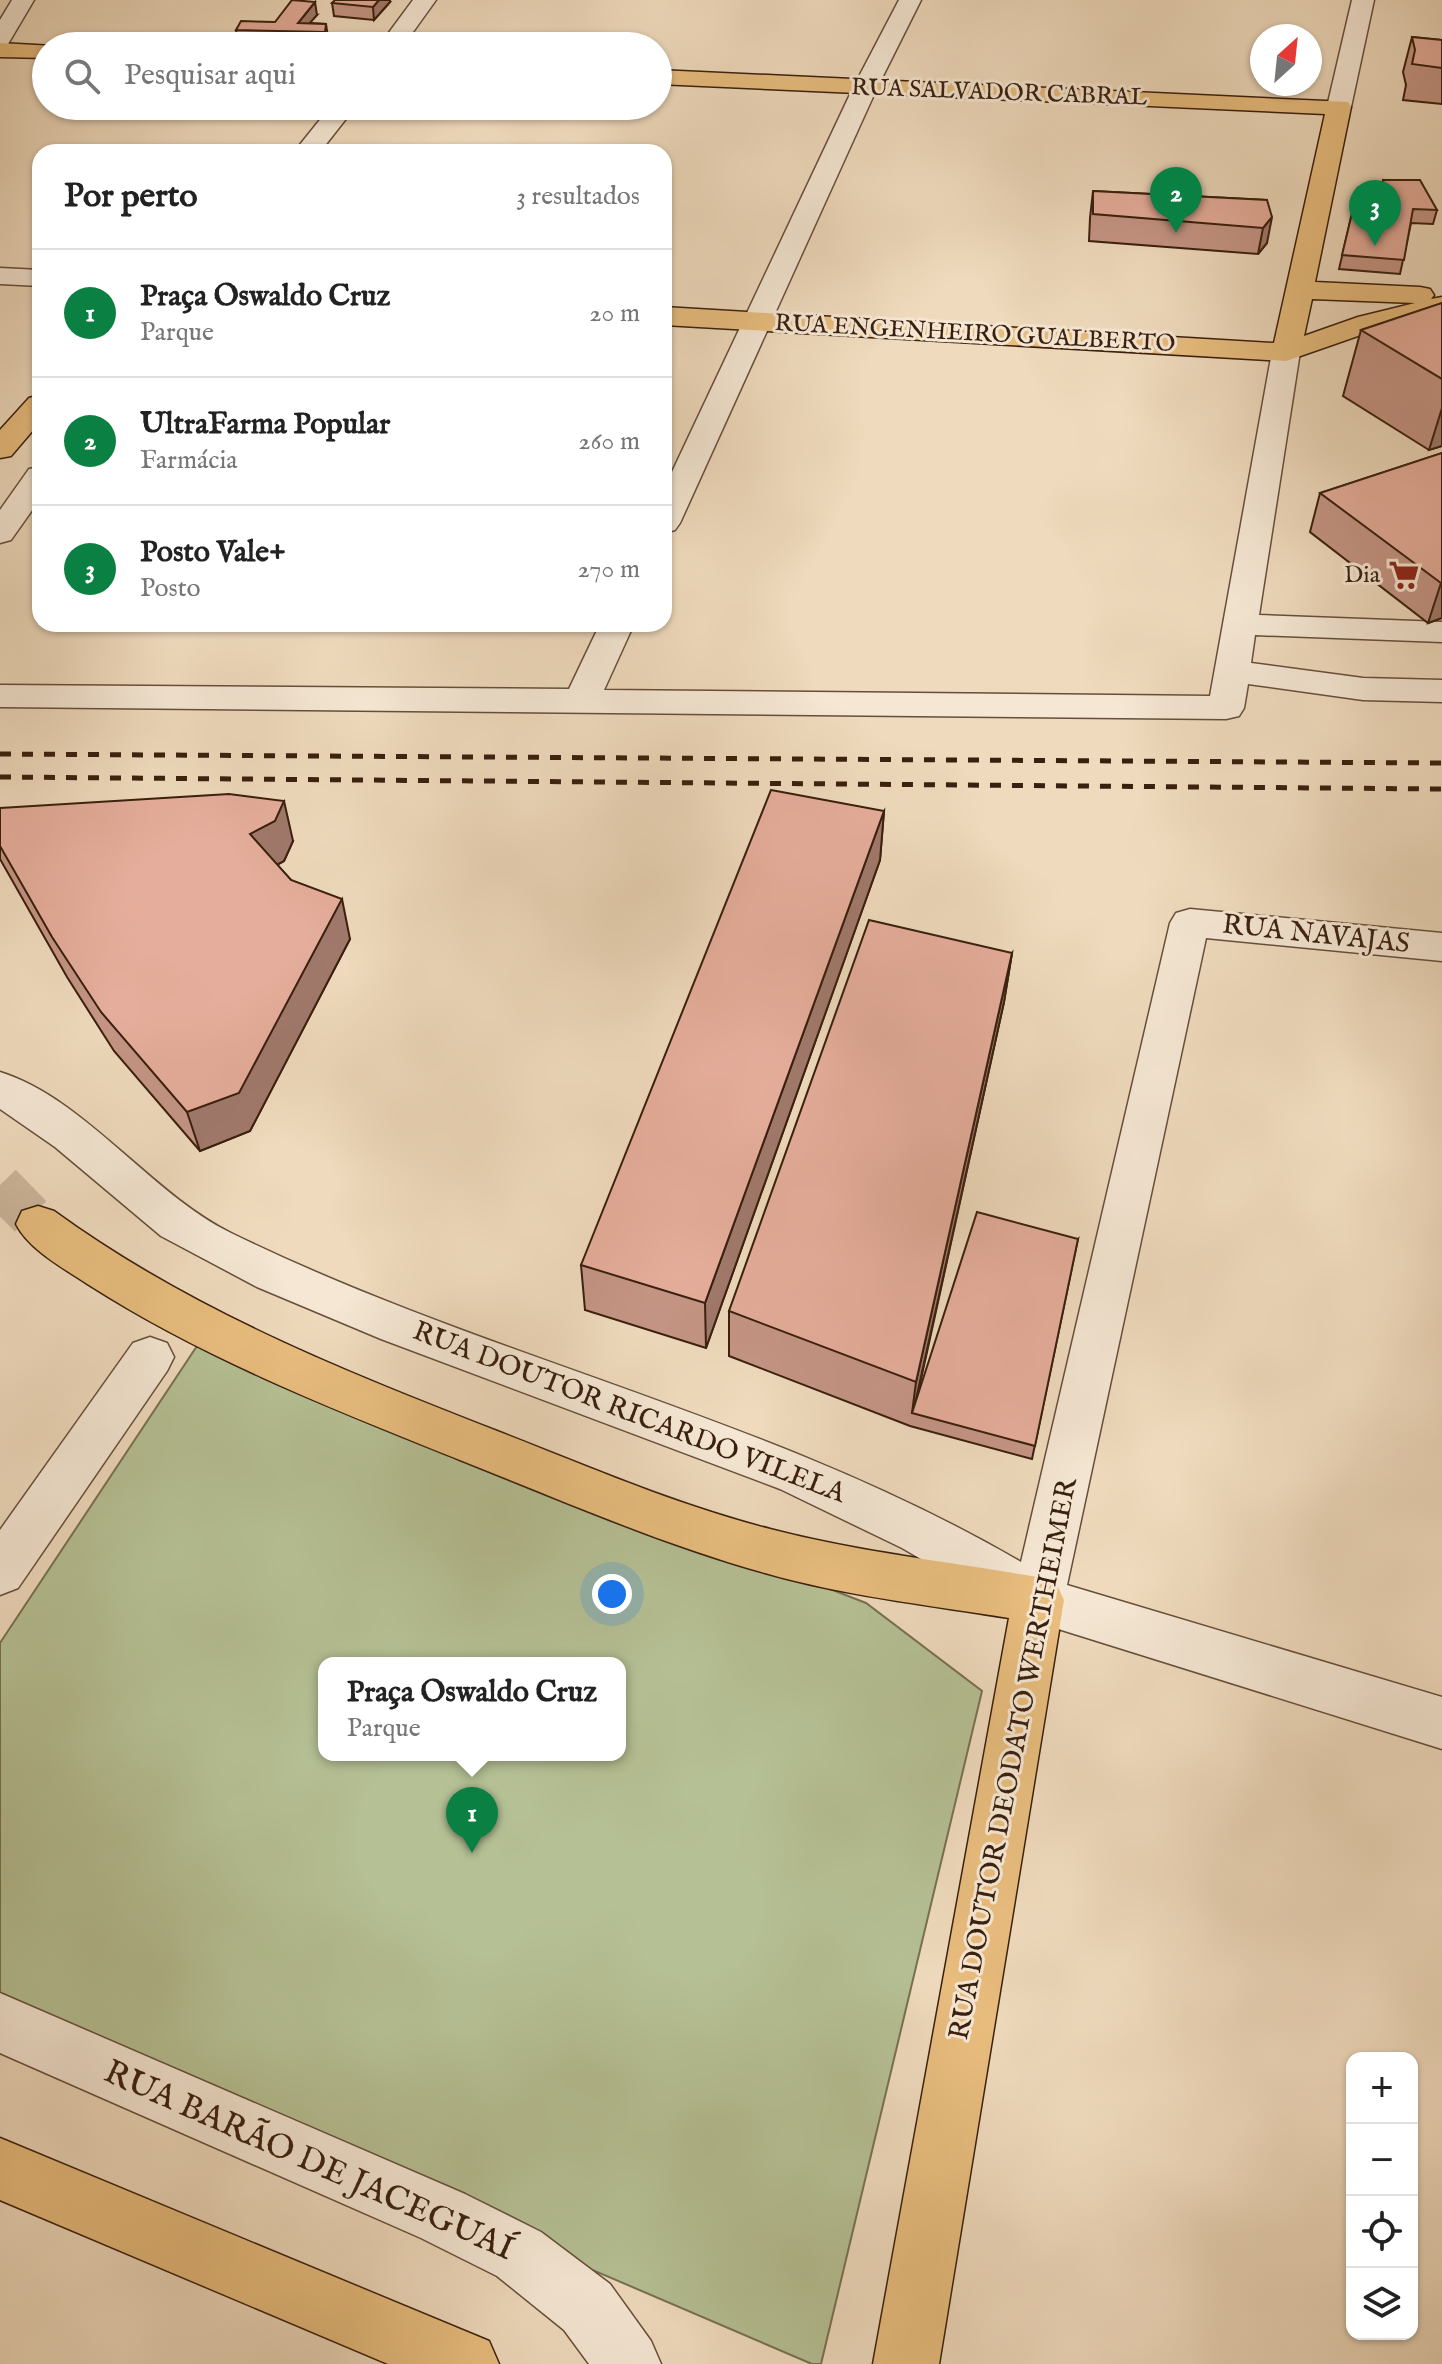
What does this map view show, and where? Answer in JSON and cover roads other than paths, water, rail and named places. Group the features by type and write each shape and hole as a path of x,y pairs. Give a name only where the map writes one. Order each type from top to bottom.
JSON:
{"main road":[{"path":"0,50 32,51"},
{"name":"RUA SALVADOR CABRAL","path":"672,78 1339,107"},
{"path":"1286,352 1339,107"},
{"path":"1300,290 1442,296"},
{"path":"1286,352 1368,323 1442,305"},
{"name":"RUA ENGENHEIRO GUALBERTO","path":"672,317 1286,352"},
{"path":"0,449 32,413"},
{"path":"38,1224 74,1253 148,1298 238,1344 361,1399 665,1518 770,1552 930,1585 1038,1600"},
{"name":"RUA DOUTOR DEODATO WERTHEIMER","path":"906,2364 1038,1600"},
{"path":"0,2169 466,2364"}],"street":[{"path":"0,39 23,0"},
{"path":"401,32 425,0"},
{"path":"672,506 865,88 910,0"},
{"path":"1339,107 1363,0"},
{"path":"313,144 333,120"},
{"path":"0,276 32,278"},
{"path":"0,696 580,703 1182,705 1226,708 1286,352"},
{"path":"0,533 32,487"},
{"path":"1240,624 1291,629 1442,632"},
{"path":"580,703 613,632"},
{"path":"1232,671 1363,689 1442,691"},
{"name":"RUA NAVAJAS","path":"1190,923 1442,947"},
{"name":"RUA DOUTOR DEODATO WERTHEIMER","path":"1038,1600 1190,923"},
{"name":"RUA DOUTOR RICARDO VILELA","path":"0,1088 78,1141 172,1221 212,1245 367,1311 715,1441 851,1498 986,1567 1038,1600 1442,1723"},
{"path":"0,1572 150,1357"},
{"name":"RUA BARÃO DE JACEGUAÍ","path":"0,2023 443,2216 519,2254 587,2307 628,2364"}],"tunnel":[{"path":"0,1185 38,1224"}],"railway":[{"path":"0,754 1442,763"},
{"path":"0,777 1442,789"}],"place":[{"name":"UltraFarma Popular","path":"1176,233"},
{"name":"Posto Vale+","path":"1375,246"},
{"name":"Dia","path":"1404,575"},
{"name":"Praça Oswaldo Cruz","path":"472,1853"}]}
